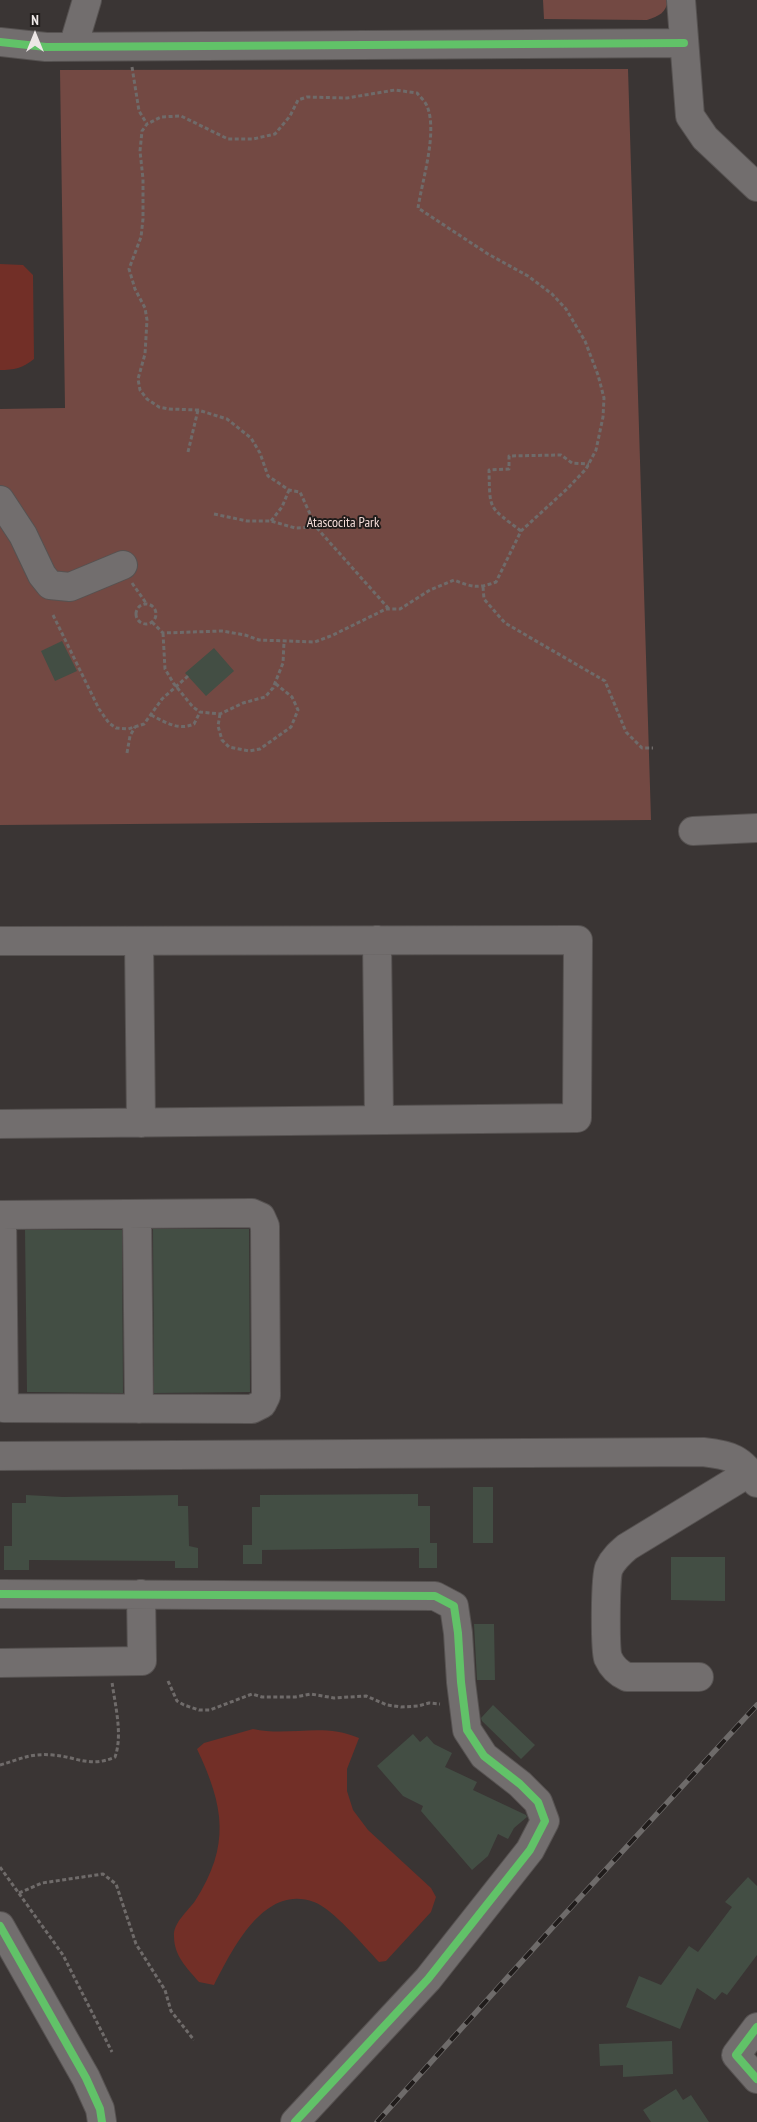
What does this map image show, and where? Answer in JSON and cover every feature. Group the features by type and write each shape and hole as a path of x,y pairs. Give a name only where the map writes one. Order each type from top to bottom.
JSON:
{"street":[{"path":"72,47 87,0"},
{"path":"681,0 690,116 705,138 757,187"},
{"path":"0,42 46,47 684,43"},
{"path":"0,500 23,535 42,575 50,585 70,587 123,564"},
{"path":"693,830 757,828"},
{"path":"377,940 379,1120"},
{"path":"0,941 578,940 577,1118 0,1124"},
{"path":"139,941 141,1122"},
{"path":"252,1213 261,1217 265,1226 266,1396 262,1404 252,1409 4,1408 1,1215 137,1214 252,1213"},
{"path":"137,1214 139,1409"},
{"path":"0,1456 703,1452 723,1454 738,1460 754,1477 627,1547 616,1557 609,1568 606,1580 607,1656 618,1674 627,1677 699,1677"},
{"path":"0,1594 434,1596 454,1606 467,1730 484,1756 520,1784 538,1802 545,1821 530,1850 428,1979 295,2122"},
{"path":"0,1663 142,1661 141,1594"},
{"path":"0,1926 86,2078 100,2108 102,2122"},
{"path":"757,2027 736,2055 757,2079"}],"path":[{"path":"130,47 135,94 139,111 147,124"},
{"path":"163,633 222,631 245,635 259,640 315,642 389,609 400,609 430,590 454,580 473,587 483,587 496,582 521,531 568,488 588,464 596,450 603,417 604,398 598,375 585,341 566,309 552,294 528,276 488,254 418,208 430,139 430,115 426,104 417,93 395,90 347,98 307,98 298,100 290,116 275,134 252,139 228,139 181,116 161,117 147,124 142,131 140,151 143,179 141,237 130,269 135,289 145,308 147,320 145,354 138,379 140,390 147,399 159,407 198,410 227,419 241,429 251,438 260,453 268,476 289,490 300,492 316,527 389,609"},
{"path":"188,452 198,410"},
{"path":"521,531 496,512 490,504 490,470 509,470 509,456 561,455 572,463 588,464"},
{"path":"271,521 282,507 289,490"},
{"path":"214,514 247,521 271,521 295,528 316,527"},
{"path":"483,587 484,600 505,623 605,681 626,732 642,748 653,748"},
{"path":"146,603 154,608 157,614 152,622 142,623 137,618 136,612 140,606 146,603"},
{"path":"53,615 99,709 109,723 116,728 128,729 144,724 162,699 188,676"},
{"path":"152,622 163,633 165,669 176,687 193,707 200,712 220,714 243,703 265,697 276,684 283,663 284,642"},
{"path":"220,714 218,726 220,734 222,740 229,747 249,751 260,749 291,727 298,710 292,697 276,684"},
{"path":"151,715 171,726 186,727 194,724 200,712"},
{"path":"127,753 130,736 135,726"},
{"path":"0,1765 27,1755 54,1755 83,1762 104,1762 114,1757 118,1748 118,1738 112,1679"},
{"path":"168,1682 177,1701 199,1710 210,1710 252,1694 262,1697 294,1697 311,1694 334,1698 366,1696 387,1705 401,1707 429,1703 440,1704"},
{"path":"0,1867 64,1955 112,2052"},
{"path":"19,1893 42,1882 103,1874 116,1884 136,1944 165,1990 170,2011 194,2040"}],"green space":[{"path":"543,0 668,0 666,8 661,13 647,20 544,19"},
{"name":"Atascocita Park","path":"628,69 651,820 0,825 0,409 65,408 60,70"}],"shaded area":[{"path":"0,264 23,265 33,275 34,359 22,366 5,370 0,370"},
{"path":"253,1729 280,1732 332,1731 359,1738 347,1769 347,1791 353,1810 368,1830 431,1888 436,1897 431,1912 386,1961 379,1962 330,1912 314,1902 296,1899 280,1902 265,1911 252,1923 240,1938 214,1985 199,1982 179,1956 176,1950 174,1931 207,1881 219,1843 218,1807 197,1749 204,1743"}],"building":[{"path":"62,641 77,671 55,681 41,651"},
{"path":"214,648 234,671 206,696 185,673"},
{"path":"153,1229 249,1229 250,1392 154,1393"},
{"path":"25,1230 122,1230 123,1393 27,1392"},
{"path":"473,1487 493,1487 493,1543 473,1543"},
{"path":"418,1494 418,1506 430,1506 430,1543 437,1543 437,1568 419,1568 419,1548 262,1550 262,1564 243,1564 243,1545 252,1545 252,1507 260,1507 260,1495"},
{"path":"26,1495 63,1497 178,1495 178,1506 188,1506 189,1546 198,1548 198,1568 175,1568 175,1561 29,1560 29,1570 4,1570 4,1546 12,1546 12,1503 26,1503"},
{"path":"671,1557 725,1557 725,1601 671,1600"},
{"path":"474,1624 494,1624 495,1680 477,1680"},
{"path":"493,1705 535,1745 521,1759 482,1721 481,1718"},
{"path":"413,1734 420,1742 427,1736 434,1744 452,1753 445,1767 477,1782 473,1790 527,1817 514,1828 508,1839 498,1834 488,1856 472,1870 421,1811 423,1806 403,1796 377,1766"},
{"path":"748,1877 757,1886 757,1955 727,1995 722,1992 715,2000 697,1988 680,2029 626,2007 639,1976 661,1985 689,1946 698,1952 732,1907 725,1902"},
{"path":"672,2041 673,2074 623,2077 623,2065 600,2066 599,2044"},
{"path":"676,2089 683,2100 691,2095 709,2122 651,2122 643,2110"}],"railway":[{"path":"377,2122 757,1705"}],"cycle path":[{"path":"0,42 46,47 684,43"},
{"path":"0,1594 435,1596 454,1606 467,1730 484,1756 520,1784 538,1802 545,1821 530,1850 428,1979 295,2122"},
{"path":"0,1926 86,2078 100,2109 102,2122"},
{"path":"757,2027 736,2055 757,2079"}]}
